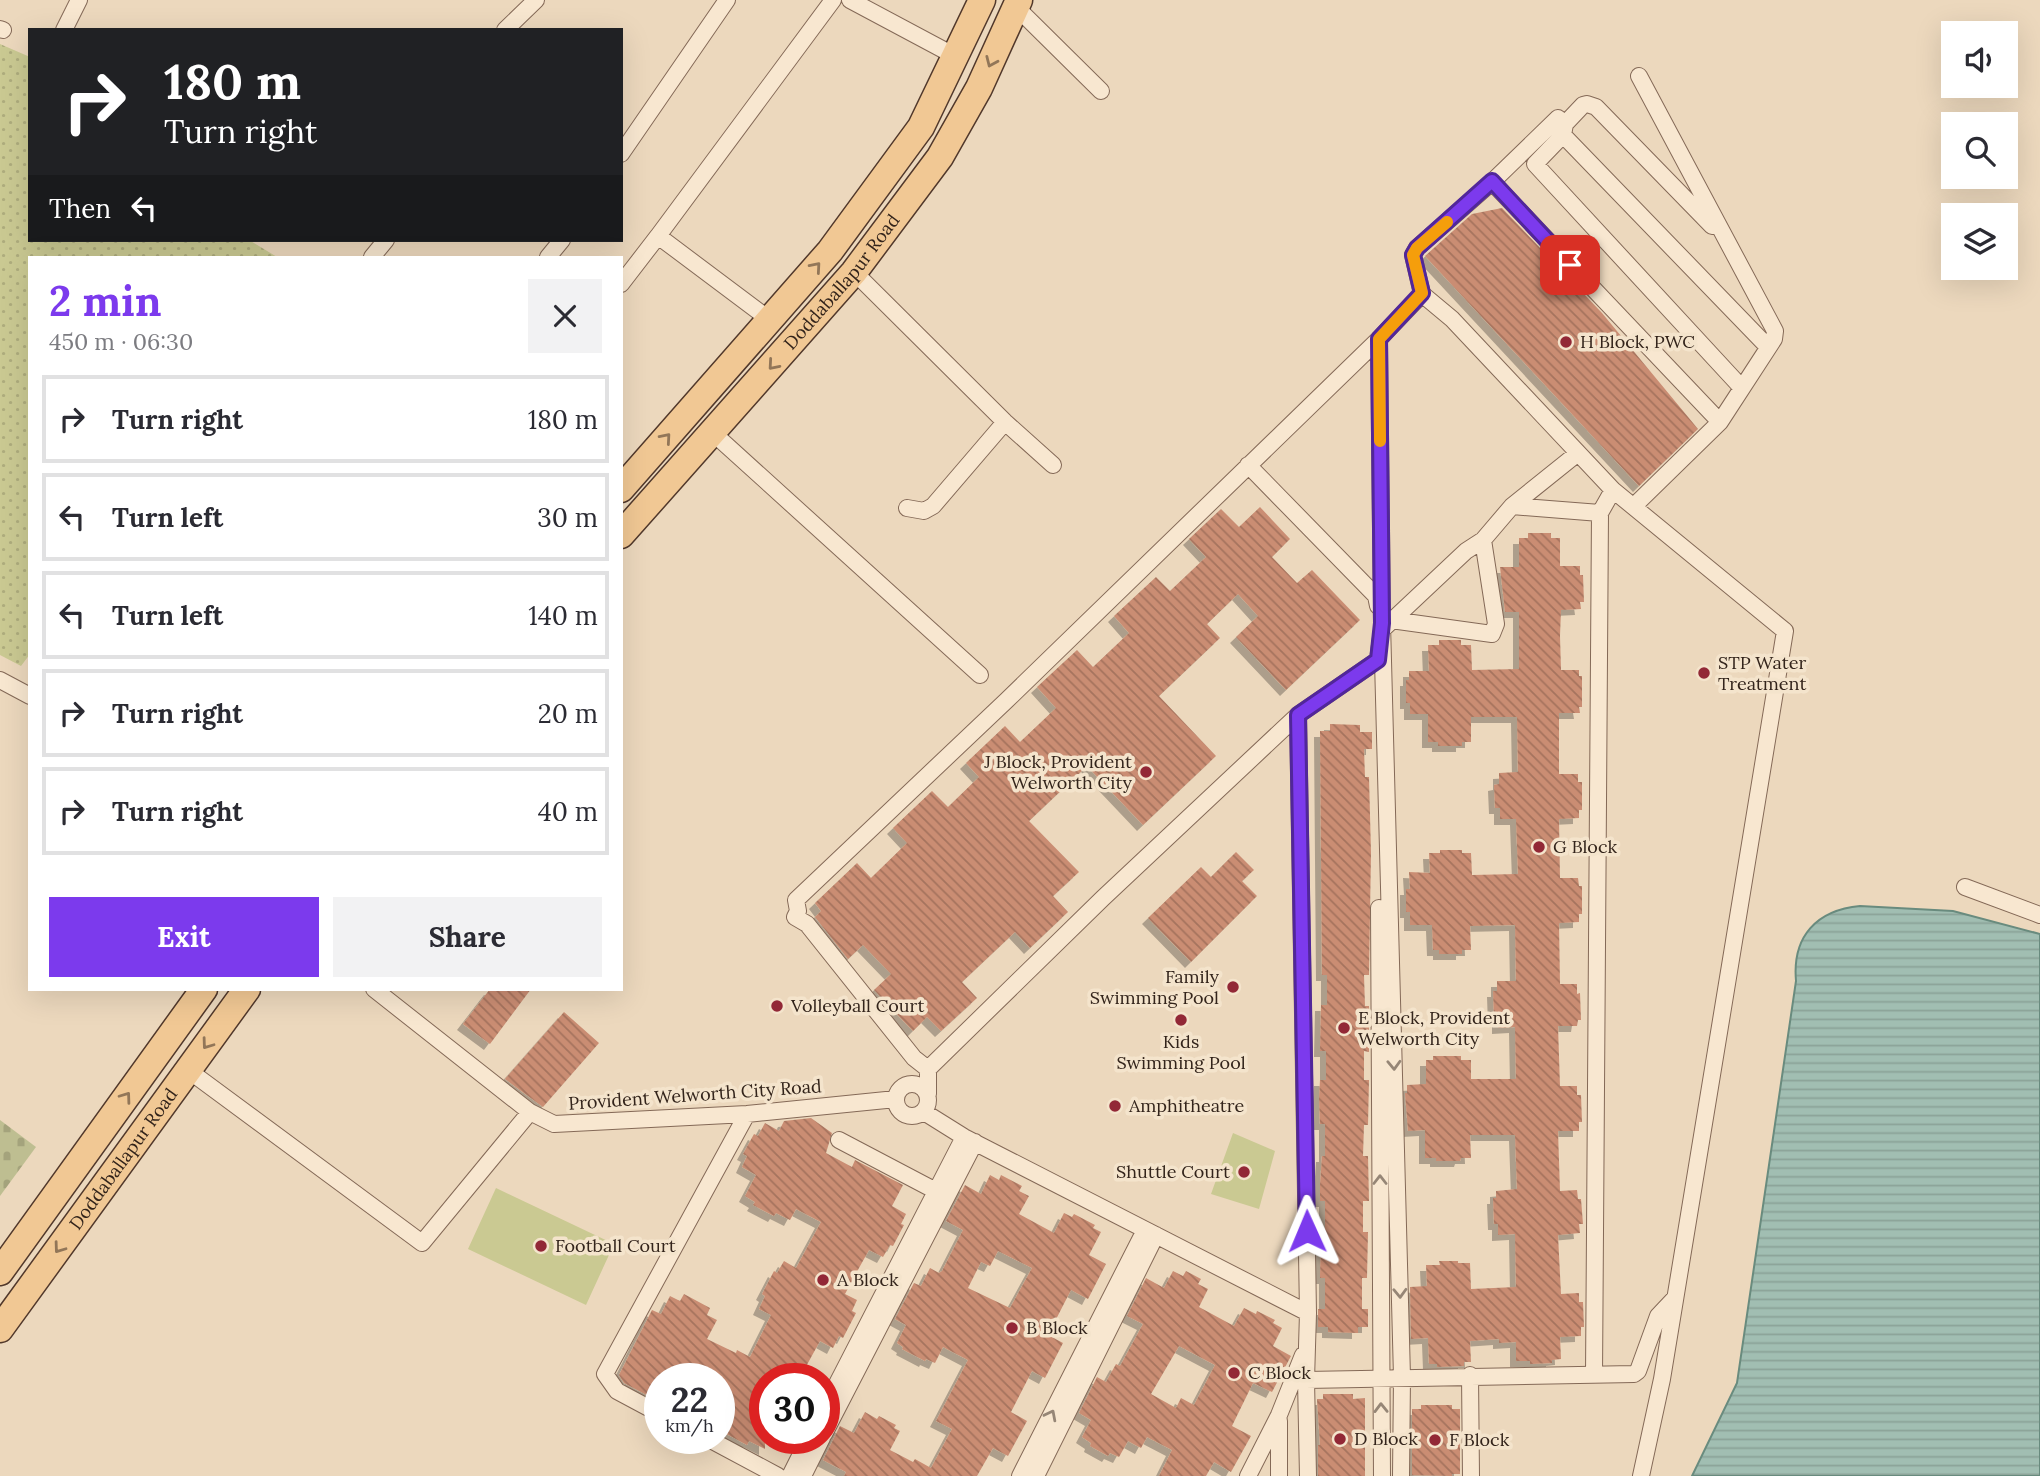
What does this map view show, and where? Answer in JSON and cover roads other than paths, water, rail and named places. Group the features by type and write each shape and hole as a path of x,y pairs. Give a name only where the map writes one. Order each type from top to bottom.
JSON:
{"main road":[{"name":"Doddaballapur Road","path":"623,487 830,251 921,127 982,0"},
{"name":"Doddaballapur Road","path":"623,533 854,272 940,157 979,88 1017,4"},
{"name":"Doddaballapur Road","path":"0,1272 203,991"},
{"name":"Doddaballapur Road","path":"0,1329 246,991"},
{"path":"99,1134 127,1154"}],"street":[{"path":"65,28 79,0"},
{"path":"507,28 536,0"},
{"path":"623,151 727,0"},
{"path":"623,281 833,0"},
{"path":"850,0 955,56"},
{"path":"1017,4 1101,91"},
{"path":"1634,506 1720,422 1774,340 1775,331 1639,76"},
{"path":"1726,240 1596,107 1587,104 1583,106 1535,164 1741,387"},
{"path":"1641,1476 1662,1379 1785,631 1613,490 1452,319 1422,293 1413,255 1417,248 1558,118 1564,129 1768,347"},
{"path":"1492,181 1720,422"},
{"path":"657,236 770,320"},
{"path":"373,256 384,242"},
{"path":"854,272 1005,422 1053,465"},
{"path":"928,1069 914,1058 807,924 795,917 796,900 1007,700 1379,339 1422,293"},
{"path":"1379,339 1402,1377 1401,1476"},
{"path":"907,508 924,512 933,506 1005,422"},
{"path":"713,433 980,675"},
{"path":"1385,624 1403,613 1466,551 1483,540 1512,506 1578,453"},
{"path":"1248,465 1376,596 1385,624 1378,660 1382,1476"},
{"path":"1594,1375 1600,513 1613,490"},
{"path":"1512,506 1600,513"},
{"path":"1385,624 1492,634 1496,624 1483,540"},
{"path":"928,1094 925,1089 913,1083 901,1088 896,1099 901,1111 906,1115 924,1112 928,1107 928,1094 928,1069 1103,898 1298,715 1378,660"},
{"path":"0,680 28,692"},
{"path":"1298,715 1308,1313 1308,1476"},
{"path":"1965,887 2040,915"},
{"name":"Provident Welworth City Road","path":"377,991 530,1112 554,1124 747,1114 896,1099"},
{"path":"188,1070 422,1243 530,1112"},
{"path":"924,1112 969,1140 1308,1313"},
{"path":"644,1405 617,1391 605,1374 747,1114"},
{"path":"839,1140 936,1192"},
{"path":"840,1378 936,1192 969,1140"},
{"path":"840,1402 969,1140"},
{"path":"1020,1476 1151,1232"},
{"path":"1036,1476 1151,1232"},
{"path":"1306,1380 1637,1373 1659,1313 1675,1298"},
{"path":"1248,1476 1279,1415 1308,1343"},
{"path":"1470,1375 1471,1476"},
{"path":"1279,1415 1279,1476"},
{"path":"735,1453 778,1476"},
{"path":"790,1476 801,1454"},
{"path":"803,1476 814,1454"}],"place":[{"name":"H Block, PWC","path":"1566,342"},
{"name":"STP Water Treatment","path":"1704,673"},
{"name":"J Block, Provident Welworth City","path":"1146,772"},
{"name":"G Block","path":"1539,847"},
{"name":"Family Swimming Pool","path":"1233,987"},
{"name":"Volleyball Court","path":"777,1006"},
{"name":"Kids Swimming Pool","path":"1181,1020"},
{"name":"E Block, Provident Welworth City","path":"1344,1028"},
{"name":"Amphitheatre","path":"1115,1106"},
{"name":"Shuttle Court","path":"1244,1172"},
{"name":"Football Court","path":"541,1246"},
{"name":"A Block","path":"823,1280"},
{"name":"B Block","path":"1012,1328"},
{"name":"C Block","path":"1234,1373"},
{"name":"D Block","path":"1340,1439"},
{"name":"F Block","path":"1435,1440"}]}
